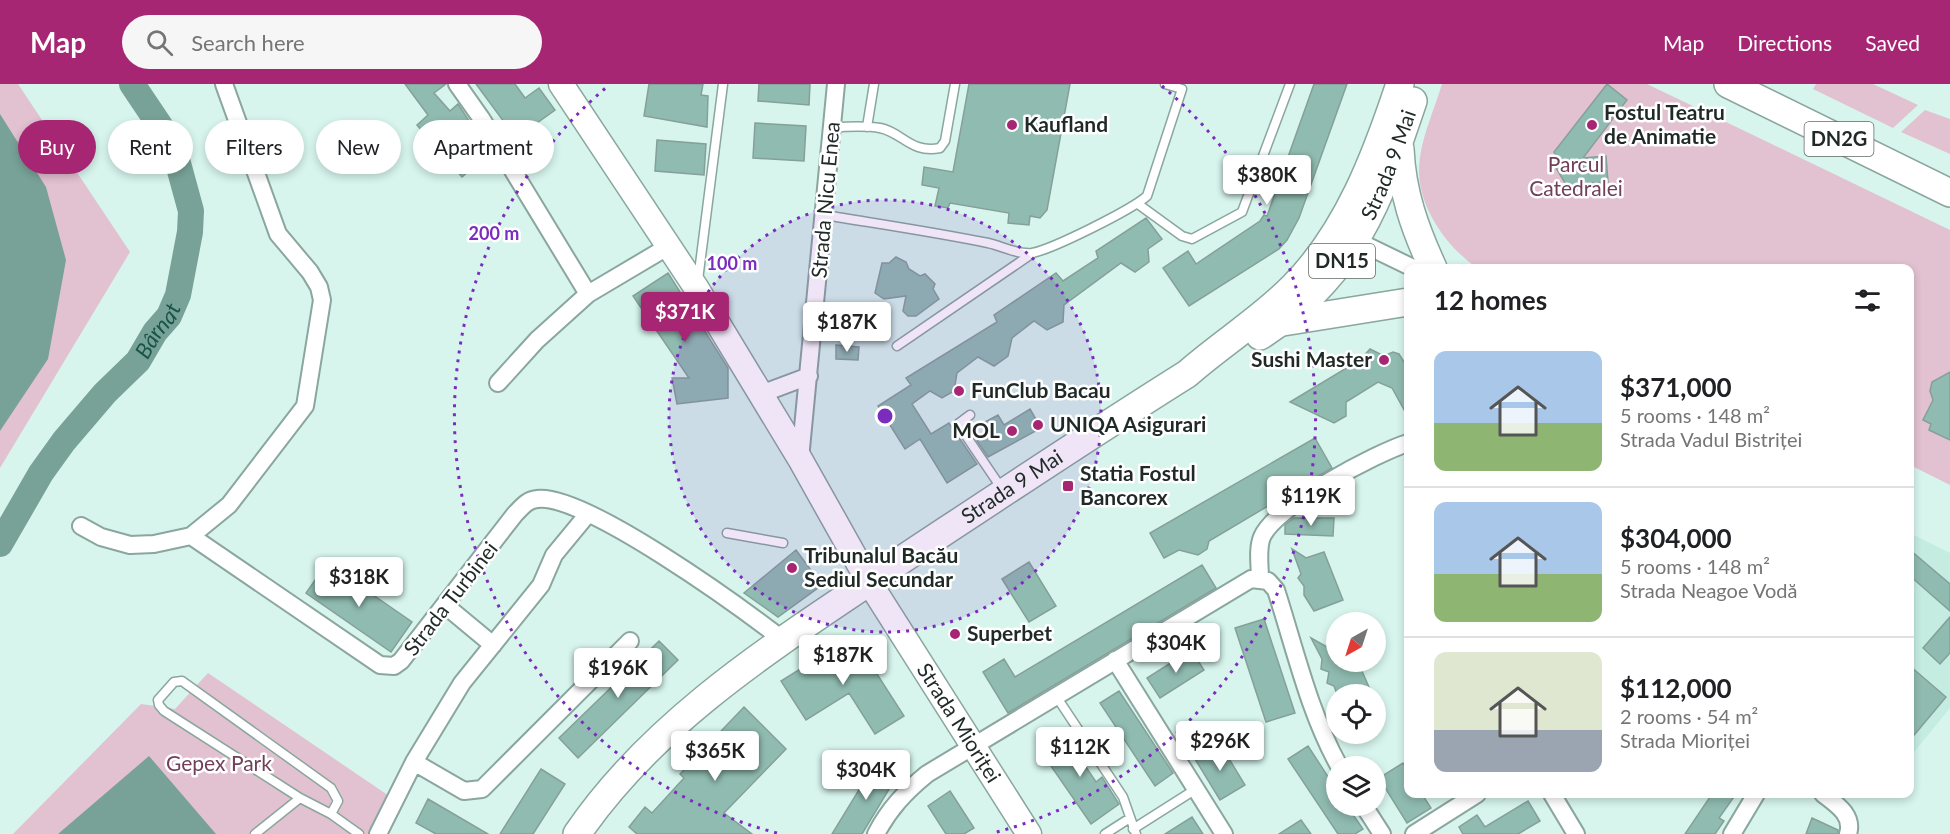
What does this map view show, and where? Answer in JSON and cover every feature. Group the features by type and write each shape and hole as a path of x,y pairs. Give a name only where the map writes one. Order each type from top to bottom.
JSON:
{"main road":[{"name":"Strada Mioriței","path":"561,84 697,289 801,459 869,582 1029,834"},
{"name":"Strada 9 Mai","path":"1187,374 1225,359 1282,322 1313,295 1347,236 1356,196 1400,84"},
{"name":"Strada 9 Mai","path":"869,582 1187,374 1217,347 1254,322 1293,287 1321,256 1347,236 1374,208 1419,84"},
{"name":"DN2G","path":"1728,84 1950,193"},
{"path":"1399,142 1402,181 1408,210 1431,264"},
{"path":"1282,322 1404,303"},
{"name":"DN15","path":"577,834 615,784 655,741 706,697 783,640 869,582"}],"street":[{"path":"81,526 101,537 130,545 154,544 191,536 229,505 305,406 322,300 319,287 310,272 278,234 247,142 224,84"},
{"path":"457,84 481,118 588,294"},
{"name":"Strada Nicu Enea","path":"801,459 836,84"},
{"path":"1347,236 1405,264"},
{"path":"498,383 537,340 588,294 669,246"},
{"path":"761,394 809,376"},
{"path":"1260,579 1262,537 1277,517 1364,462 1404,445"},
{"name":"Strada Turbinei","path":"191,536 380,665 394,666 401,661 446,606 526,502 534,499 556,501 656,550 749,613 783,640"},
{"path":"378,834 414,762 462,683 542,585 554,555 587,515"},
{"path":"876,834 887,813 905,792 927,774 1251,579 1268,581 1276,590 1313,709 1334,756"},
{"path":"446,606 493,645"},
{"path":"414,762 464,791 482,789 630,641"},
{"path":"1115,660 1224,834"},
{"path":"1414,834 1471,798"},
{"path":"1554,798 1576,834"},
{"path":"1732,834 1754,798"},
{"path":"1829,798 1847,813 1850,828 1848,834"},
{"path":"1370,816 1382,834"}],"lane":[{"path":"697,289 723,84"},
{"path":"867,127 874,84"},
{"path":"833,127 867,127 888,130 907,144 928,149 940,148 945,141 955,84"},
{"path":"897,346 1033,252 1138,204 1147,196 1182,89 1165,84"},
{"path":"1138,204 1182,236 1192,239 1242,212 1290,84"},
{"path":"825,215 991,243 1024,253 1033,252"},
{"path":"970,415 958,424 1004,492"},
{"path":"727,532 783,543"},
{"path":"331,814 338,801 332,788 182,681 174,682 158,700 164,711 300,798 331,814 359,834"},
{"path":"1056,696 1124,797 1135,831 1196,789"},
{"path":"255,834 300,798"},
{"path":"1105,834 1130,818"}],"shaded area":[{"path":"0,114 18,143 18,174 38,174 46,187 66,260 48,359 0,431"},
{"path":"1914,535 1950,553 1950,708 1914,752"},
{"path":"149,756 216,834 58,834"}],"green space":[{"path":"0,84 18,84 42,120 18,120 18,174 78,174 130,252 0,468"},
{"name":"Parcul Catedralei","path":"1442,84 1647,84 1950,230 1950,485 1914,467 1914,264 1472,264 1445,238 1423,198 1419,168 1428,126"},
{"path":"1816,84 1873,84 1918,105 1893,128 1813,89"},
{"path":"1925,110 1950,119 1950,154 1901,132"},
{"name":"Gepex Park","path":"208,673 398,802 378,834 13,834 141,704 175,709"}],"building":[{"path":"405,84 446,84 434,93 450,111 458,104 468,120 422,120 428,115"},
{"path":"476,84 515,84 525,98 539,88 555,110 541,120 503,120"},
{"path":"649,84 703,84 701,95 708,96 707,127 644,116"},
{"path":"759,84 810,84 809,105 758,101"},
{"name":"Kaufland","path":"969,84 1070,84 1047,210 1040,218 1030,216 1029,225 1008,223 1009,213 950,203 948,208 935,206 939,188 922,185 924,167 953,172"},
{"path":"1314,84 1347,84 1299,218 1287,240 1279,249 1189,306 1163,268 1188,251 1196,264 1260,221 1264,215 1267,216"},
{"name":"Fostul Teatru de Animatie","path":"1607,84 1627,100 1583,158 1606,156 1608,182 1576,184 1568,188 1553,163 1558,160 1554,152"},
{"path":"755,123 806,126 804,161 753,158"},
{"path":"657,140 706,144 704,175 655,171"},
{"path":"1146,218 1162,239 1148,249 1149,262 1135,272 1121,263 1064,305 1063,322 1047,330 1034,321 1012,338 1008,356 994,366 978,357 957,373 954,391 942,398 930,391 912,404 931,434 949,423 977,464 947,483 920,439 905,449 878,406 911,385 906,378 997,322 994,315 1056,273 1063,281 1098,258 1096,251"},
{"path":"896,257 906,262 909,269 920,276 925,274 935,284 933,289 939,299 916,316 908,316 903,311 906,296 884,299 875,293 882,263 889,263"},
{"path":"668,273 728,368 728,398 677,404 672,378 689,378 633,296"},
{"path":"836,345 859,347 858,360 836,359"},
{"path":"1370,349 1384,356 1393,352 1399,354 1404,362 1404,410 1392,388 1378,382 1346,402 1346,416 1334,423 1290,402 1360,360"},
{"path":"1950,372 1950,440 1929,430 1931,424 1923,420 1933,400 1930,391 1932,382"},
{"name":"MOL","path":"1030,409 1041,428 988,457 977,441 989,434 983,423 998,415 1004,425"},
{"path":"1315,438 1332,468 1209,541 1207,549 1198,555 1179,550 1164,558 1150,533"},
{"path":"1294,518 1334,518 1333,536 1285,534 1285,525"},
{"path":"1292,549 1306,558 1324,552 1343,600 1314,611 1304,595 1304,586 1298,578 1301,574"},
{"name":"Tribunalul Bacău Sediul Secundar","path":"796,550 822,585 778,617 744,593"},
{"path":"1914,553 1950,584 1950,611 1914,580"},
{"path":"1029,562 1056,606 1029,622 1002,579"},
{"path":"327,563 412,622 391,652 306,593"},
{"path":"1202,565 1216,588 1008,713 983,672 1004,659 1015,677"},
{"path":"1950,617 1950,653 1940,664 1923,648"},
{"path":"1264,619 1295,713 1266,722 1235,628"},
{"path":"1311,638 1326,646 1326,671 1321,669 1322,659"},
{"path":"659,641 678,660 578,758 559,738"},
{"path":"845,641 857,643 904,716 875,734 849,693 806,720 781,681"},
{"path":"1191,650 1204,670 1160,698 1147,678"},
{"path":"1914,669 1946,697 1914,735"},
{"path":"1329,672 1362,672 1368,684 1329,684 1327,683"},
{"path":"1119,691 1173,773 1155,786 1100,703"},
{"path":"744,707 786,749 724,813 752,834 637,834 629,827 645,807 652,813 684,778 680,774"},
{"path":"1072,732 1089,757 1082,761 1096,782 1102,777 1119,804 1091,824 1042,753"},
{"path":"1220,744 1245,785 1220,800 1195,759"},
{"path":"1308,746 1326,774 1326,816 1288,759"},
{"path":"876,762 897,776 862,834 832,834"},
{"path":"1403,763 1404,798 1425,798 1431,808 1407,823 1386,789 1386,774"},
{"path":"541,769 565,784 533,834 500,834"},
{"path":"950,791 974,828 964,834 946,834 928,806"},
{"path":"1709,798 1733,798 1719,818 1724,821 1715,834 1685,834"},
{"path":"428,799 488,834 436,834 416,823"},
{"path":"1528,801 1540,821 1518,834 1463,834 1459,827 1477,815 1485,827"},
{"path":"1326,816 1354,816 1363,829 1355,834 1338,834"},
{"path":"1192,817 1203,834 1165,834"},
{"path":"1812,818 1838,830 1838,834 1806,834"},
{"path":"1301,820 1311,834 1279,834"}],"waterway":[{"name":"Bârnat","path":"0,544 41,473 64,441 105,393 138,361 155,332 169,316 178,295 190,232 191,211 173,145 132,84"}],"place":[{"name":"Kaufland","path":"1012,125"},
{"name":"Fostul Teatru de Animatie","path":"1592,125"},
{"name":"Sushi Master","path":"1384,360"},
{"name":"FunClub Bacau","path":"959,391"},
{"name":"UNIQA Asigurari","path":"1038,425"},
{"name":"MOL","path":"1012,431"},
{"name":"Statia Fostul Bancorex","path":"1068,486"},
{"name":"Tribunalul Bacău Sediul Secundar","path":"792,568"},
{"name":"Superbet","path":"955,634"}]}
